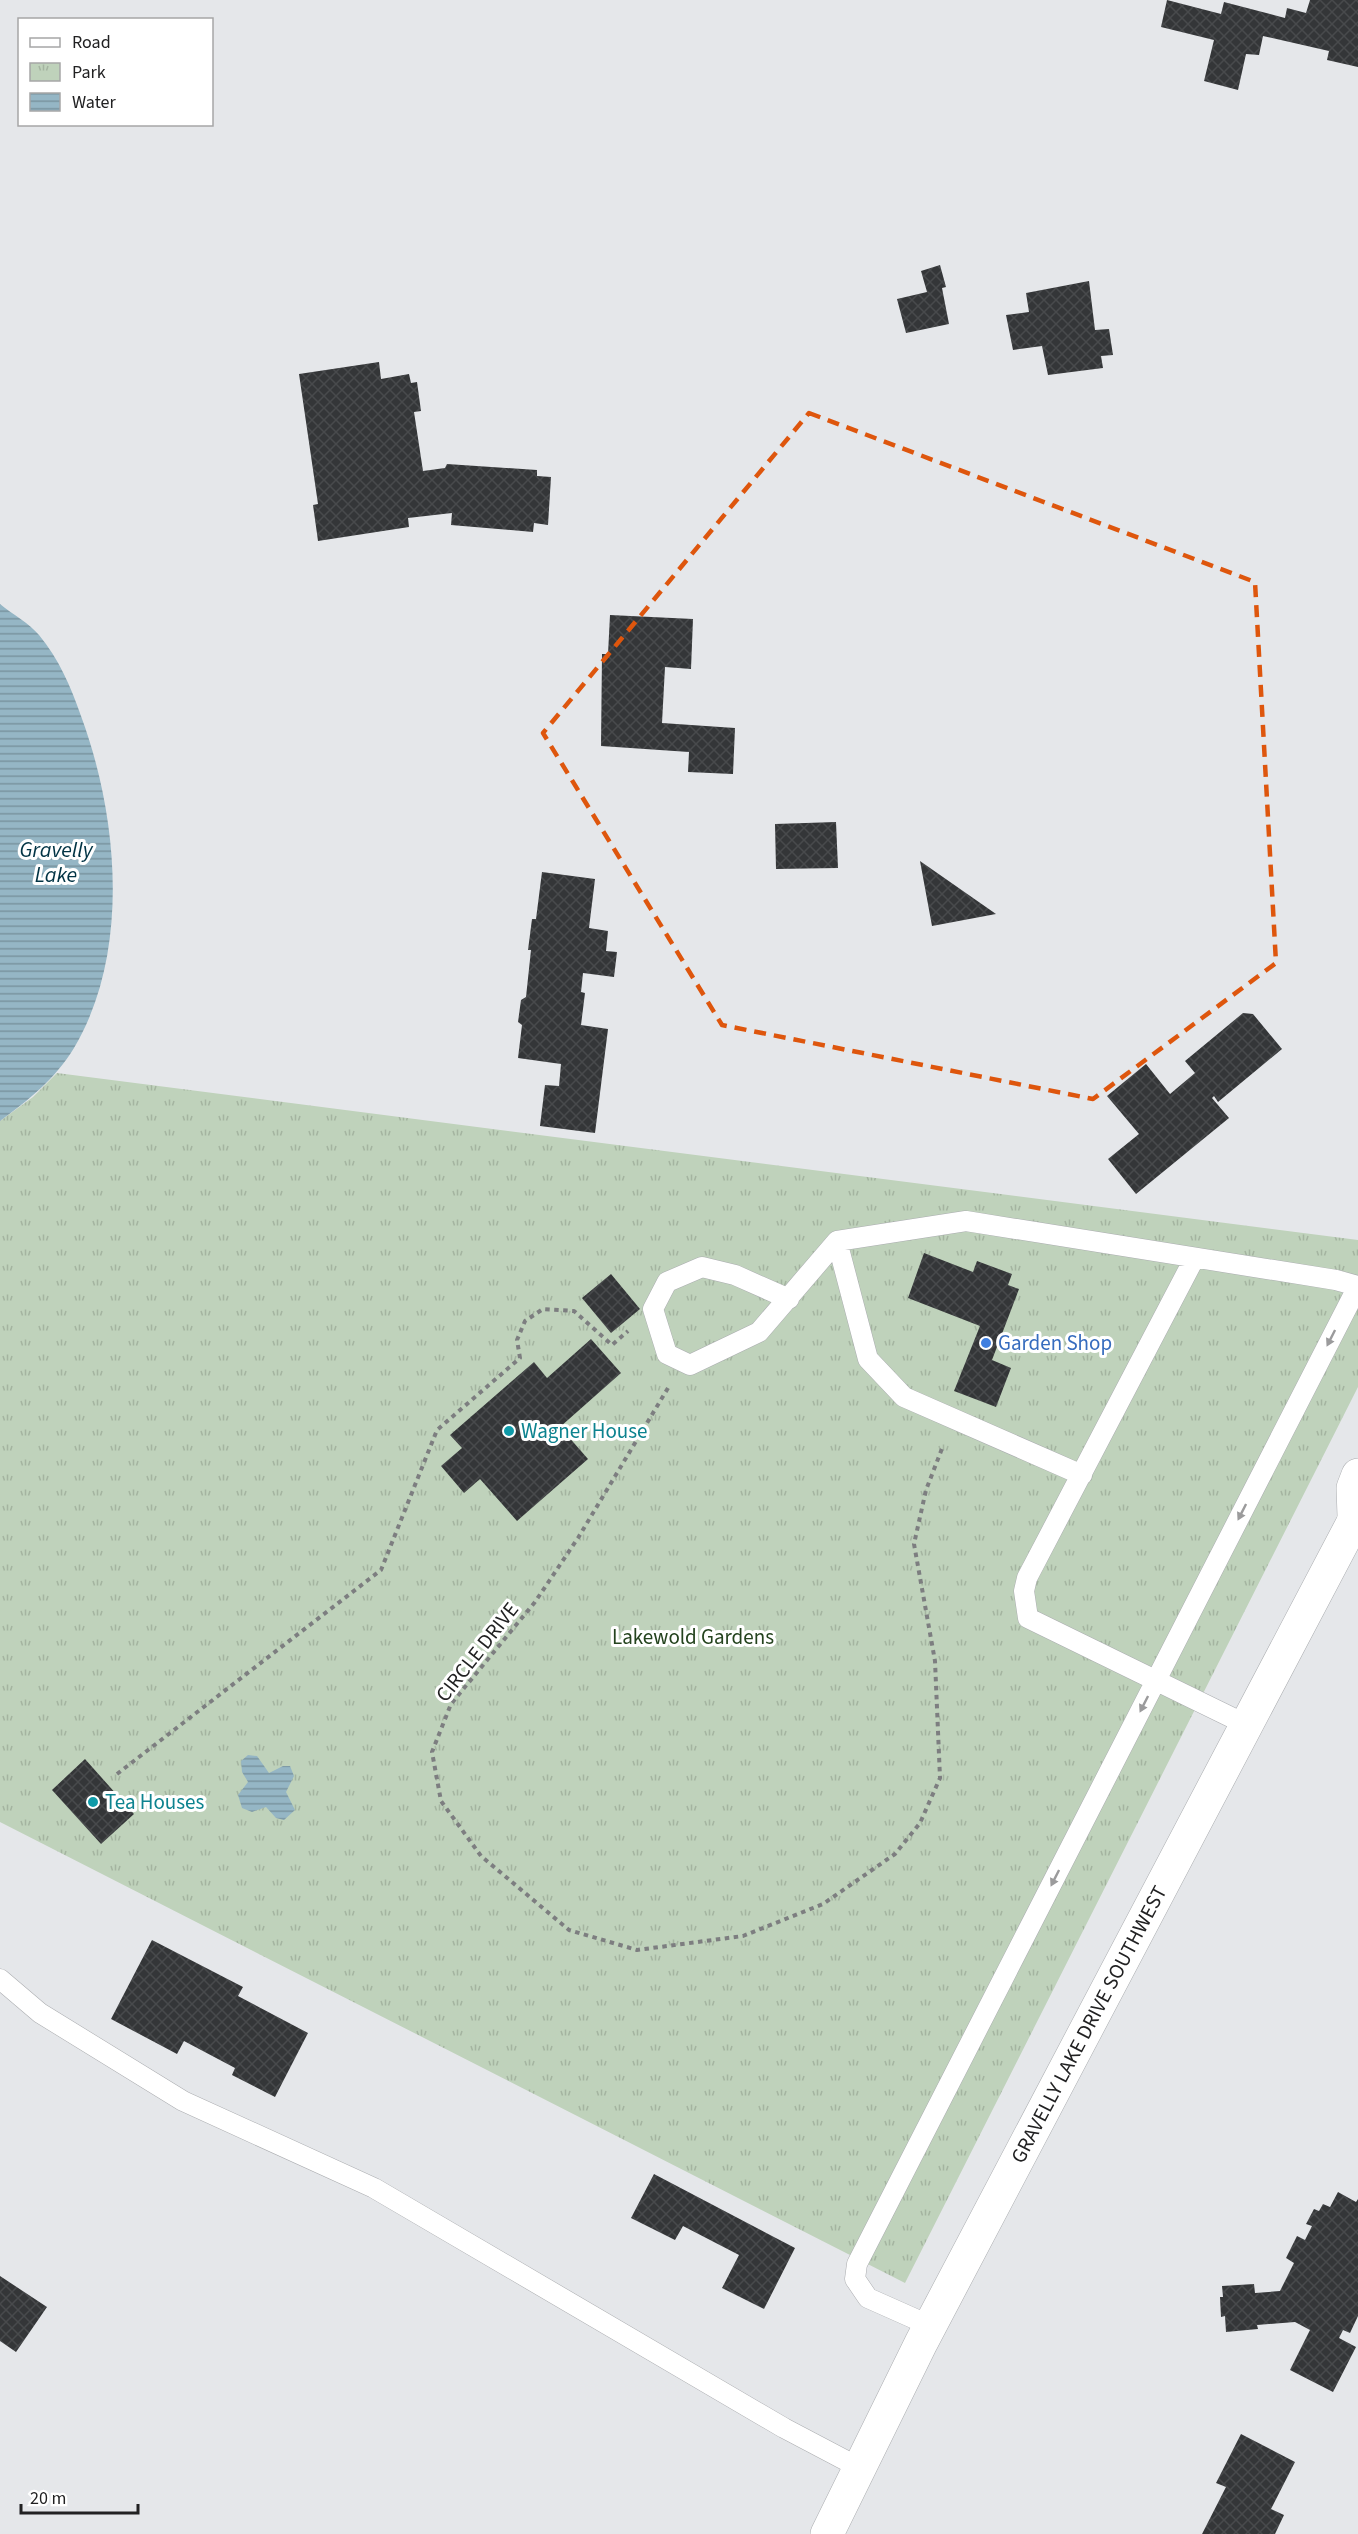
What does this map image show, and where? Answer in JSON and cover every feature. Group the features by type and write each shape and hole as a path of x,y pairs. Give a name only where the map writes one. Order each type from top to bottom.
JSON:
{"main road":[{"name":"GRAVELLY LAKE DRIVE SOUTHWEST","path":"827,2534 930,2326 1356,1514 1353,1488 1358,1475"}],"lane":[{"path":"789,1299 735,1275 702,1267 667,1282 653,1308 667,1354 690,1365 759,1332 789,1299 837,1241 966,1221 1336,1280 1358,1286 857,2264 855,2279 868,2298 930,2326"},
{"path":"837,1241 868,1359 904,1397 1082,1475"},
{"path":"1194,1259 1027,1578 1024,1591 1028,1618 1245,1724"},
{"path":"0,1980 40,2013 183,2101 374,2187 784,2428 860,2468"}],"path":[{"path":"117,1774 381,1570 437,1430 520,1358 517,1340 525,1321 543,1309 574,1311 612,1345 653,1308"},
{"name":"CIRCLE DRIVE","path":"684,1362 578,1538 541,1593 451,1704 432,1752 441,1801 481,1856 569,1930 637,1950 743,1936 823,1904 895,1854 920,1823 940,1778 935,1661 914,1544 926,1490 954,1418"}],"highlighted area":[{"path":"809,413 1255,582 1276,963 1093,1099 722,1025 543,733"}],"green space":[{"name":"Lakewold Gardens","path":"57,1073 1358,1240 1358,1387 905,2283 0,1822 0,1121 33,1097"}],"water":[{"name":"Gravelly Lake","path":"0,604 39,635 64,674 73,694 94,755 104,797 113,884 111,927 104,970 92,1010 74,1048 50,1079 0,1121"},
{"path":"248,1755 257,1756 269,1773 283,1766 290,1766 294,1776 286,1792 295,1810 284,1820 276,1818 266,1807 252,1812 242,1808 238,1795 248,1782 242,1772 241,1761"}],"building":[{"path":"1167,0 1221,14 1224,2 1285,18 1287,8 1306,13 1310,0 1358,0 1358,67 1327,60 1329,51 1263,36 1259,55 1246,54 1238,90 1204,81 1214,40 1161,27"},
{"path":"940,265 946,287 942,288 949,324 906,333 897,299 927,292 921,271"},
{"path":"1089,281 1095,330 1109,329 1113,355 1101,356 1103,368 1048,375 1042,346 1013,350 1006,315 1029,312 1026,293"},
{"path":"379,362 381,379 409,374 411,383 417,382 421,411 414,412 423,471 445,468 447,464 537,470 537,476 551,477 548,525 534,523 533,532 451,525 452,513 408,518 409,527 318,541 313,505 318,504 299,374"},
{"path":"610,615 693,619 691,669 665,667 662,723 735,728 733,774 688,772 689,752 601,746 602,654 608,654"},
{"path":"836,822 838,868 776,869 775,824"},
{"path":"920,861 996,914 932,926"},
{"path":"542,872 595,879 589,928 608,931 606,951 617,952 614,977 583,973 581,992 585,993 581,1025 608,1029 595,1133 540,1126 545,1085 559,1086 561,1064 518,1058 522,1025 518,1022 521,1000 526,997 531,950 528,950 532,919 536,919"},
{"path":"1243,1013 1253,1014 1282,1049 1218,1102 1214,1096 1212,1098 1229,1118 1136,1194 1108,1159 1139,1134 1107,1096 1146,1064 1170,1094 1195,1073 1185,1061"},
{"name":"Garden Shop","path":"924,1253 973,1272 977,1261 1012,1274 1008,1285 1019,1289 992,1360 1011,1368 996,1407 954,1391 980,1326 908,1298"},
{"path":"611,1274 640,1309 611,1333 582,1298"},
{"name":"Wagner House","path":"591,1339 621,1373 560,1427 588,1459 517,1521 480,1479 464,1493 441,1466 462,1448 450,1435 534,1362 547,1378"},
{"name":"Tea Houses","path":"85,1759 134,1814 101,1844 52,1790"},
{"path":"152,1940 243,1987 238,1996 308,2033 275,2097 232,2075 235,2068 184,2041 177,2054 111,2019"},
{"path":"654,2174 795,2248 764,2309 722,2288 739,2255 683,2226 675,2240 631,2218"},
{"path":"1338,2192 1356,2202 1358,2199 1358,2316 1350,2333 1343,2330 1339,2338 1356,2347 1333,2392 1290,2370 1310,2330 1295,2322 1257,2325 1258,2329 1226,2332 1225,2316 1221,2317 1220,2297 1223,2297 1222,2286 1254,2284 1255,2293 1280,2291 1294,2263 1286,2258 1297,2236 1305,2240 1312,2226 1306,2224 1314,2209 1319,2211 1323,2204 1330,2207"},
{"path":"0,2276 47,2307 16,2352 0,2341"},
{"path":"1241,2434 1295,2462 1271,2509 1284,2515 1275,2534 1202,2534 1226,2487 1216,2483"}],"place":[{"name":"Garden Shop","path":"986,1343"},
{"name":"Wagner House","path":"509,1431"},
{"name":"Tea Houses","path":"93,1802"}]}
